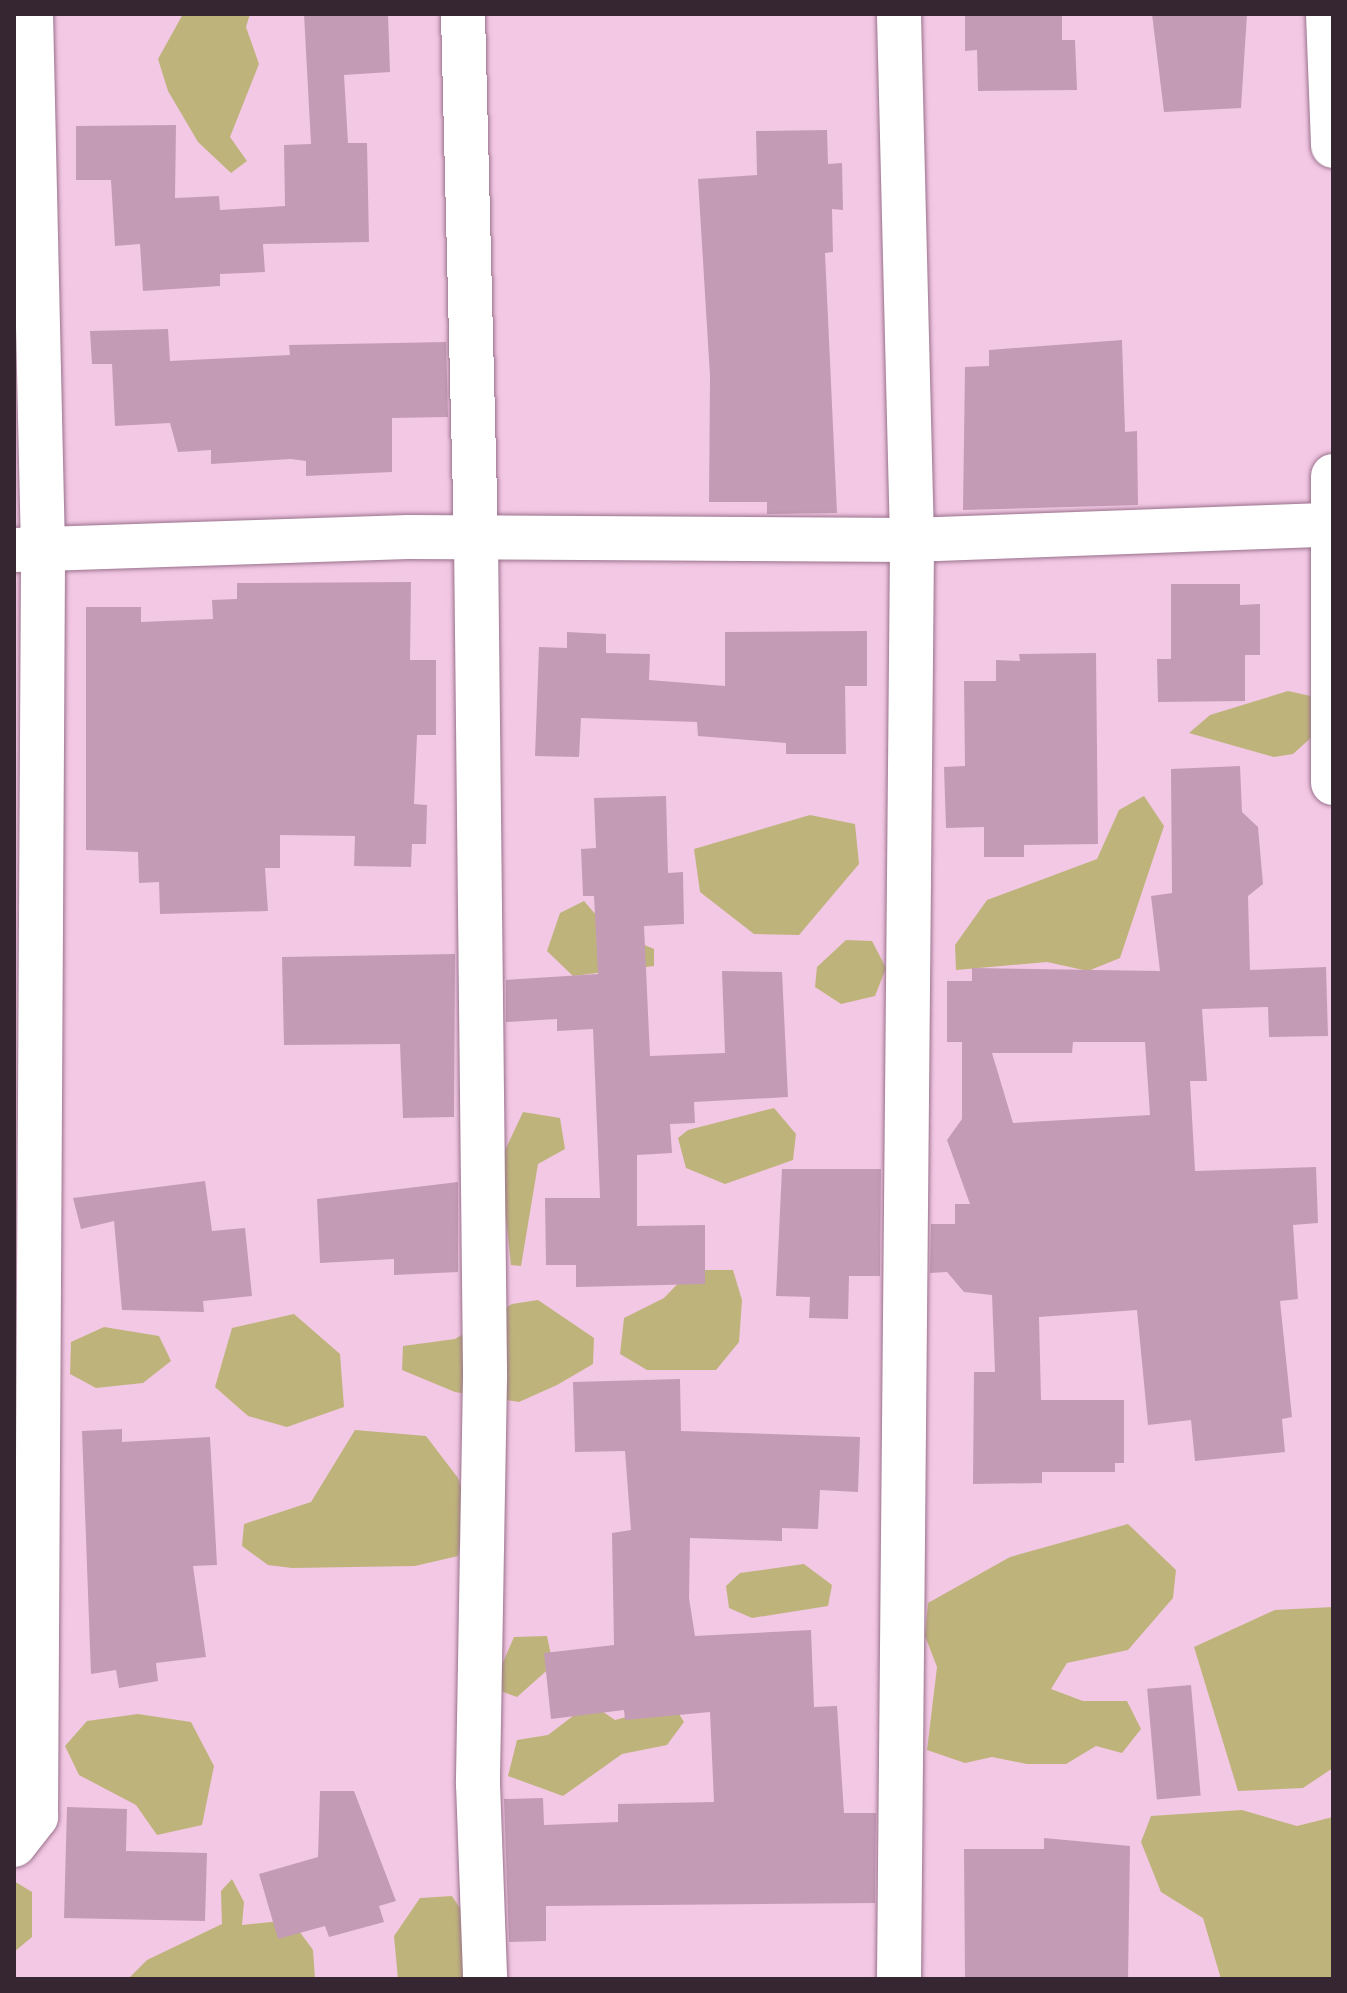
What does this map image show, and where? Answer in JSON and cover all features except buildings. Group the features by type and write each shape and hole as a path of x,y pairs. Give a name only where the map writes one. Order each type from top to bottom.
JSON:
{"street":[{"path":"14,1845 36,1817 28,550 31,14"},
{"path":"463,14 476,539 485,1377 478,1784 485,1979"},
{"path":"899,14 912,540 899,1979"},
{"path":"1328,14 1333,146"},
{"path":"1333,476 1330,525 1333,783"},
{"path":"28,550 476,539 912,540 1330,525"}],"shaded area":[{"path":"183,14 250,14 246,27 259,64 230,137 247,161 231,173 198,142 168,91 158,59"},
{"path":"1288,691 1315,697 1324,726 1293,754 1274,757 1189,733 1210,715"},
{"path":"1144,796 1164,826 1120,958 1088,971 1047,962 956,970 955,945 987,900 1097,859 1119,810"},
{"path":"810,815 855,824 859,864 799,935 754,934 700,892 694,849"},
{"path":"584,901 609,930 654,949 654,966 573,976 547,951 560,913"},
{"path":"846,940 872,941 886,968 875,996 841,1004 815,987 817,967"},
{"path":"774,1108 796,1134 793,1160 725,1184 686,1168 678,1138 688,1130"},
{"path":"523,1112 560,1118 565,1149 538,1164 521,1266 511,1265 500,1161"},
{"path":"691,1270 733,1270 742,1300 739,1342 716,1370 647,1370 620,1354 624,1318 664,1298"},
{"path":"538,1300 594,1338 593,1364 519,1402 455,1392 402,1370 403,1346 455,1339 512,1304"},
{"path":"294,1314 340,1354 344,1407 287,1427 248,1416 215,1387 232,1328"},
{"path":"104,1327 159,1336 171,1361 143,1383 96,1388 70,1374 71,1342"},
{"path":"355,1430 426,1436 458,1478 466,1503 458,1556 415,1566 292,1568 268,1565 242,1546 244,1524 311,1502"},
{"path":"1128,1524 1176,1570 1173,1598 1128,1650 1067,1663 1051,1689 1083,1701 1127,1701 1141,1729 1122,1753 1096,1746 1066,1764 1027,1764 992,1757 965,1763 927,1750 937,1667 925,1636 928,1603 1010,1557"},
{"path":"804,1564 832,1585 828,1606 752,1618 729,1608 726,1586 740,1573"},
{"path":"1333,1607 1333,1768 1303,1788 1238,1791 1194,1647 1275,1610"},
{"path":"547,1636 553,1665 517,1697 503,1692 497,1676 514,1637"},
{"path":"590,1703 615,1720 673,1704 684,1722 667,1745 622,1754 563,1796 508,1776 517,1740 548,1735"},
{"path":"138,1714 191,1722 214,1766 202,1825 157,1835 136,1805 79,1775 65,1746 87,1721"},
{"path":"1242,1810 1297,1826 1333,1817 1333,1979 1221,1979 1203,1918 1161,1892 1141,1842 1151,1816"},
{"path":"232,1879 244,1902 242,1925 291,1920 313,1950 315,1979 128,1979 147,1960 222,1924 221,1891"},
{"path":"14,1881 32,1892 32,1937 14,1952"},
{"path":"452,1896 506,1979 398,1979 394,1936 420,1898"}]}
